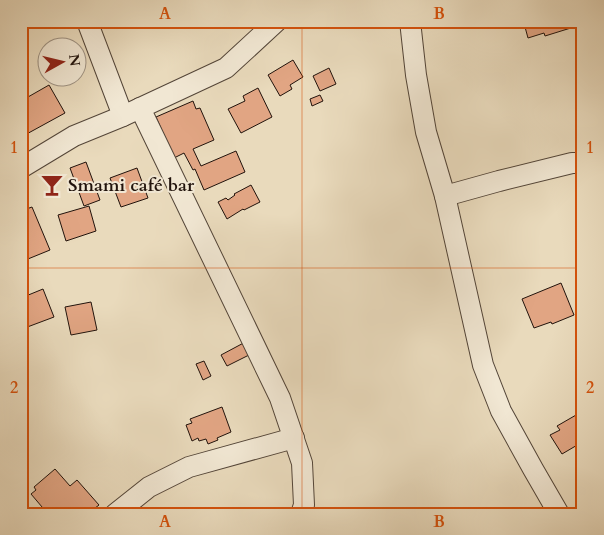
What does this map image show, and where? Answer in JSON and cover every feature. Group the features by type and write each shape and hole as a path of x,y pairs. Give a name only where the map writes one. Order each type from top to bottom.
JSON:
{"street":[{"path":"87,21 131,112 280,398 302,463 304,505 301,514"},
{"path":"21,168 74,136 226,68 277,21"},
{"path":"410,21 416,75 426,132 445,196 483,364 501,411 559,514"},
{"path":"445,196 572,163 583,163"},
{"path":"115,514 149,487 189,466 294,438"}],"building":[{"path":"543,21 572,21 574,27 545,36 544,33 528,38 525,27"},
{"path":"293,60 303,77 290,85 292,89 280,96 268,75"},
{"path":"329,68 336,84 320,91 313,76"},
{"path":"44,88 51,88 65,113 23,136 21,134 21,101"},
{"path":"258,88 272,117 241,133 228,109 245,101 243,96"},
{"path":"320,95 323,101 312,106 310,99"},
{"path":"193,101 196,109 200,108 214,140 193,149 201,166 236,151 245,172 204,190 195,169 193,170 184,153 174,158 156,117"},
{"path":"86,162 100,200 84,206 70,168"},
{"path":"137,168 148,198 121,207 110,178"},
{"path":"251,185 260,202 243,209 227,219 218,202 226,198 228,200 234,194"},
{"path":"89,206 96,231 66,241 58,215"},
{"path":"32,207 50,250 23,261 21,255 21,211"},
{"path":"561,283 574,315 552,324 551,322 534,328 522,299"},
{"path":"43,289 54,317 22,329 21,298"},
{"path":"91,302 97,330 71,335 65,307"},
{"path":"251,339 257,351 227,366 221,355"},
{"path":"204,361 211,376 203,380 196,364"},
{"path":"222,407 231,432 208,444 206,439 199,441 198,438 192,441 186,425 192,423 190,419"},
{"path":"583,411 583,450 579,444 562,454 550,435 560,430 557,426"},
{"path":"55,469 70,486 77,480 99,505 90,512 91,514 48,514 31,494 36,490 34,487"}],"place":[{"name":"Smami café bar","path":"52,185"}]}
